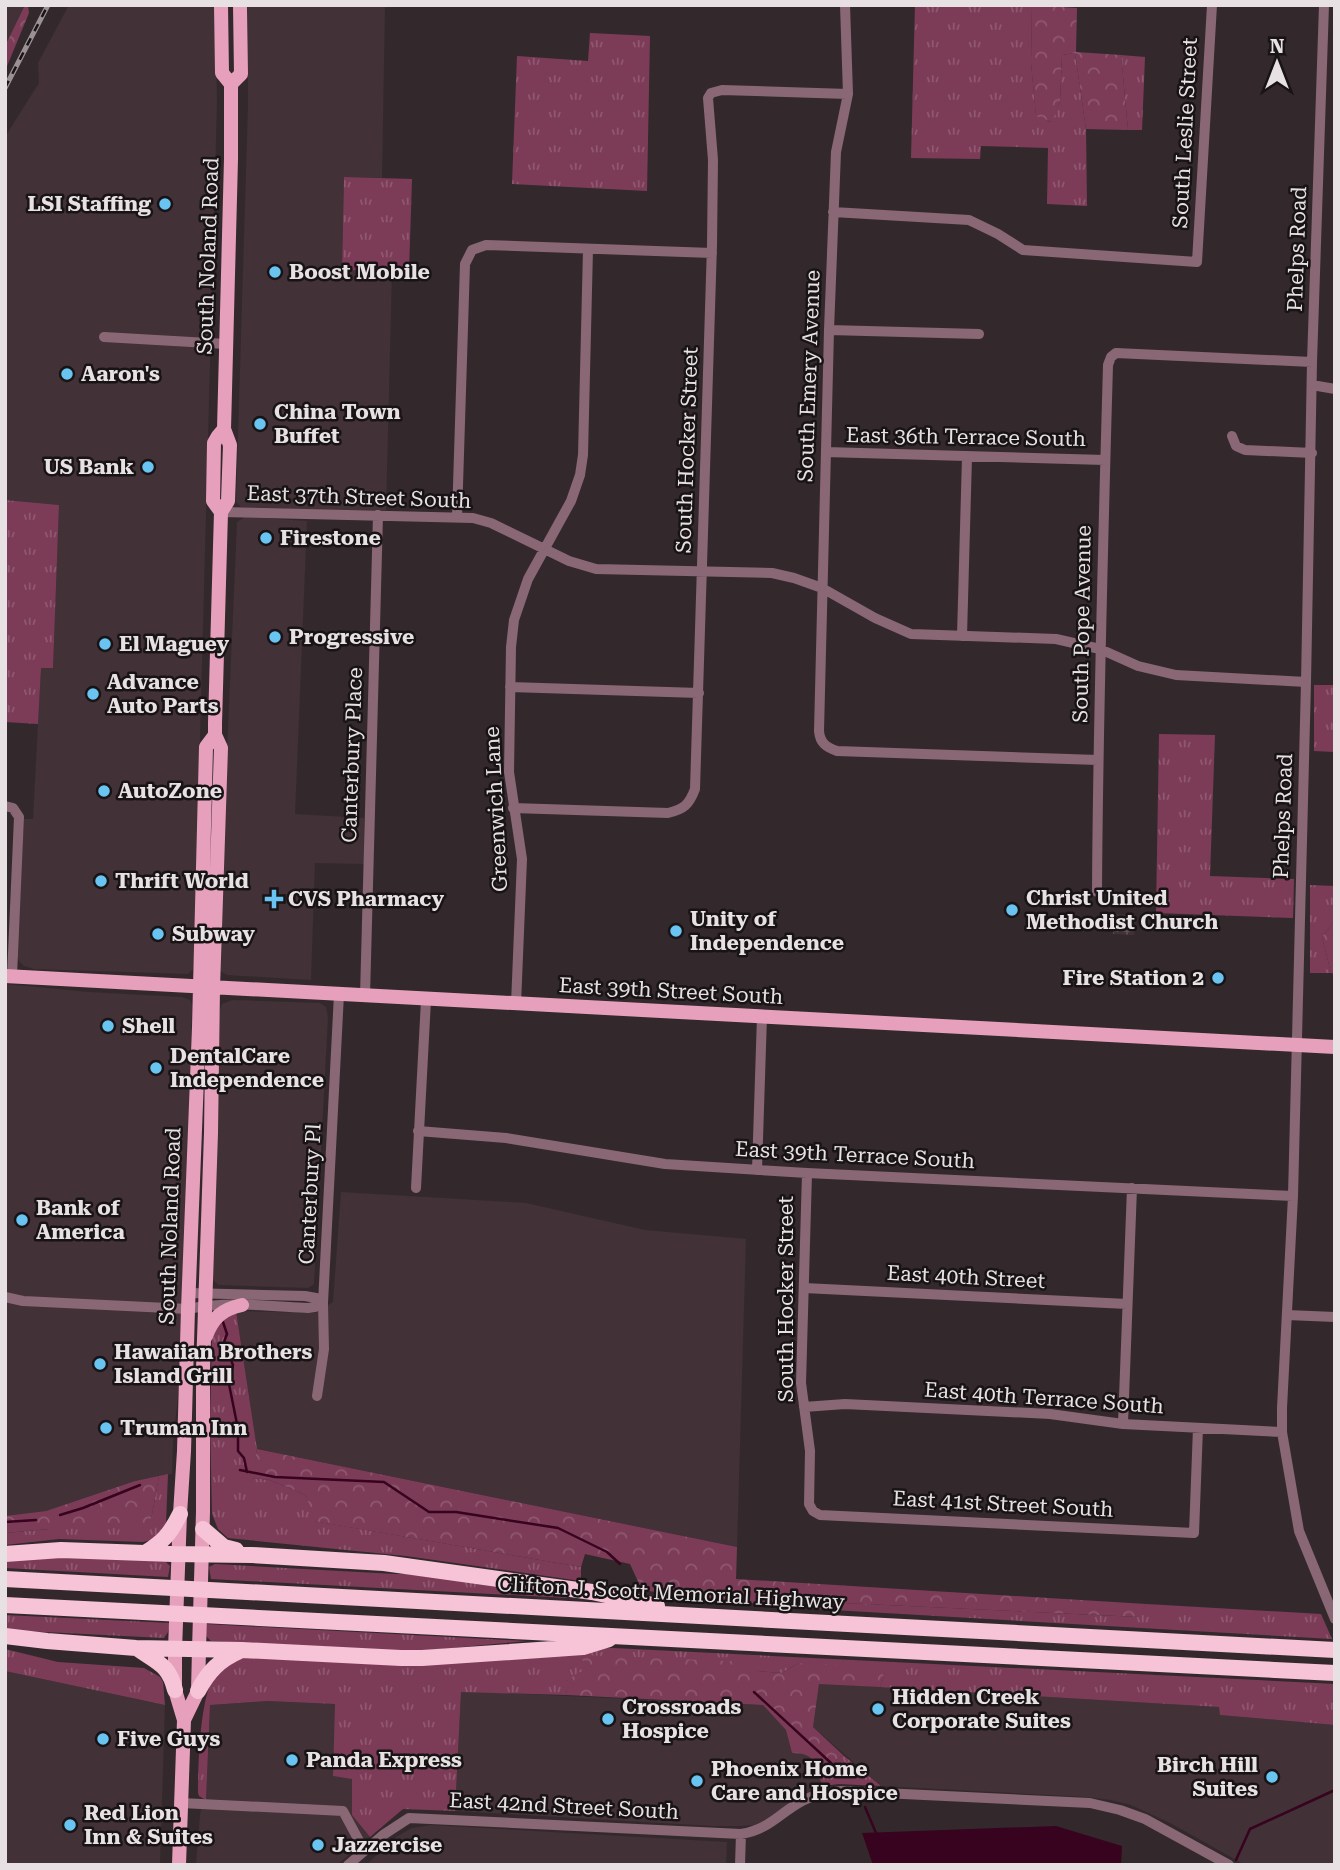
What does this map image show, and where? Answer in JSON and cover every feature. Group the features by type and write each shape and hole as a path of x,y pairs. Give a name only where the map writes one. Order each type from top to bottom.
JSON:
{"highway":[{"path":"145,1553 162,1542 180,1514"},
{"path":"203,1529 224,1547 252,1555"},
{"path":"5,1553 61,1549 145,1553 178,1560 202,1561 252,1555 384,1563 592,1592 707,1616"},
{"name":"Clifton J. Scott Memorial Highway","path":"5,1579 1335,1650"},
{"path":"5,1605 1335,1672"},
{"path":"5,1636 136,1648 175,1642 199,1642 242,1650 422,1658 583,1647 624,1635"},
{"path":"136,1648 169,1672 175,1690"},
{"path":"198,1691 212,1668 242,1650"}],"main road":[{"name":"South Noland Road","path":"184,1720 198,1691 203,1529 203,1340 211,1133 206,988 210,865 206,747 215,735 221,512 228,501 230,444 224,429 231,84 222,73 221,5"},
{"name":"South Noland Road","path":"231,84 241,74 240,5"},
{"name":"East 39th Street South","path":"8,976 1335,1047"},
{"name":"South Noland Road","path":"179,1865 184,1720 175,1690 175,1642 199,1038 206,988"},
{"path":"203,1340 217,1315 231,1307 243,1305"}],"street":[{"name":"South Emery Avenue","path":"845,5 848,94 835,152 825,452 820,738 826,747 837,751 1098,760"},
{"name":"South Leslie Street","path":"833,212 969,220 1023,250 1197,262 1212,5"},
{"name":"Phelps Road","path":"1324,5 1312,362 1293,1196 1282,1432 1299,1531 1335,1619"},
{"name":"South Hocker Street","path":"513,808 668,813 682,809 690,803 695,789 699,693 712,253 713,160 708,99 712,93 722,90 848,94"},
{"path":"457,517 465,264 472,250 486,244 712,253"},
{"name":"Greenwich Lane","path":"516,1004 522,859 509,772 514,620 528,579 571,500 580,475 583,454 588,249"},
{"path":"829,330 979,334"},
{"path":"104,337 226,344"},
{"name":"South Pope Avenue","path":"1097,892 1100,649 1108,365 1111,357 1116,353 1312,362"},
{"path":"1312,385 1335,389"},
{"path":"1232,436 1236,446 1245,450 1312,453"},
{"name":"East 36th Terrace South","path":"825,452 1105,460"},
{"path":"962,636 967,457"},
{"name":"East 37th Street South","path":"221,512 473,518 491,523 569,561 596,569 772,573 794,578 822,588 875,618 911,634 1056,639 1100,649 1138,666 1176,675 1306,681"},
{"name":"Canterbury Place","path":"365,996 378,515"},
{"path":"510,687 699,693"},
{"path":"8,976 19,817 9,807"},
{"name":"Canterbury Pl","path":"317,1396 324,1349 323,1303 339,994"},
{"path":"416,1188 426,1000"},
{"name":"South Hocker Street","path":"757,1170 762,1016"},
{"name":"East 39th Terrace South","path":"418,1131 506,1138 665,1164 1293,1196"},
{"name":"South Hocker Street","path":"807,1173 801,1383 810,1451 808,1498 811,1509"},
{"path":"1123,1424 1132,1188"},
{"name":"East 40th Street","path":"804,1288 1127,1304"},
{"path":"5,1297 23,1301 188,1309 204,1299 305,1296 316,1298 323,1303 308,1308 243,1305 204,1299 189,1293"},
{"path":"1287,1315 1335,1317"},
{"name":"East 40th Terrace South","path":"804,1407 845,1404 1050,1414 1123,1424 1282,1432"},
{"name":"East 41st Street South","path":"811,1509 820,1515 1194,1533 1198,1428"},
{"name":"East 42nd Street South","path":"364,1850 409,1818 741,1834 766,1826 800,1802 841,1791 1090,1803 1145,1819 1229,1865"},
{"path":"181,1803 343,1811 364,1850 348,1865"},
{"path":"740,1865 741,1834"}],"shaded area":[{"path":"5,5 25,5 5,46"},
{"path":"69,5 215,5 217,102 194,961 193,969 188,974 34,969 24,966 17,955 24,819 33,819 41,667 53,667 59,505 5,500 5,137 39,83 38,63"},
{"path":"248,5 385,5 382,178 344,177 342,269 392,271 386,510 241,507 236,502 248,106"},
{"path":"245,517 307,521 295,814 364,818 364,864 315,863 311,980 227,975 220,971 218,959 237,522"},
{"path":"1114,914 1135,915 1134,935 1113,934"},
{"path":"5,984 182,997 190,1000 192,1005 181,1370 172,1474 135,1481 46,1511 5,1516"},
{"path":"232,1000 320,1003 326,1007 328,1017 314,1284 308,1288 219,1285 212,1280 219,1013 222,1004"},
{"path":"341,1192 526,1203 645,1230 746,1239 737,1547 257,1449 236,1311 315,1313 333,1302"},
{"path":"5,1671 165,1705 160,1865 5,1865"},
{"path":"819,1683 1219,1707 1221,1715 1335,1725 1335,1865 1245,1865 1172,1824 1131,1805 1111,1800 881,1786 813,1727"},
{"path":"461,1691 763,1705 786,1730 792,1753 807,1754 812,1758 823,1786 802,1795 768,1820 742,1826 455,1811"},
{"path":"267,1701 336,1704 333,1776 352,1778 352,1815 370,1837 337,1865 196,1865 200,1815 203,1798 206,1799 210,1705"},
{"path":"431,1825 727,1842 726,1865 366,1865 396,1837 412,1828"},
{"path":"1056,1826 1122,1846 1121,1865 873,1865 862,1833"}],"green space":[{"path":"25,5 28,5 29,13 5,71 5,46"},
{"path":"915,5 1032,5 1031,63 1036,115 1051,122 1060,102 1062,55 1075,53 1086,129 1087,206 1047,204 1048,148 981,146 980,159 911,158"},
{"path":"1032,5 1077,8 1076,52 1121,55 1128,130 1086,129 1075,53 1062,55 1060,102 1052,122 1036,116 1031,63"},
{"path":"590,33 650,36 647,191 512,184 517,56 588,61"},
{"path":"1121,55 1145,57 1142,130 1128,130"},
{"path":"344,177 412,179 409,271 342,270"},
{"path":"5,500 59,505 53,668 41,668 38,724 5,722"},
{"path":"1314,685 1335,685 1335,752 1314,751"},
{"path":"1159,734 1215,735 1210,876 1294,879 1293,918 1156,913"},
{"path":"1310,885 1335,886 1335,920 1322,937 1331,973 1310,973"},
{"path":"1335,920 1335,974 1331,973 1322,937"},
{"path":"236,1311 257,1449 252,1478 270,1480 306,1495 314,1521 581,1567 581,1581 406,1556 228,1538 218,1529 212,1514 212,1340 220,1322"},
{"path":"257,1449 737,1547 736,1579 1146,1604 1139,1617 844,1603 816,1609 642,1590 630,1564 585,1554 581,1567 313,1521 306,1495 270,1480 251,1478"},
{"path":"168,1474 166,1522 160,1533 151,1540 59,1539 5,1545 5,1533 151,1520 159,1476"},
{"path":"159,1476 151,1520 145,1528 49,1529 5,1533 5,1516 46,1511 135,1481"},
{"path":"45,1556 165,1561 170,1566 168,1577 5,1568 5,1559"},
{"path":"215,1564 440,1574 567,1593 567,1598 211,1579 209,1567"},
{"path":"844,1603 1138,1617 1146,1604 1321,1614 1332,1639 816,1609"},
{"path":"5,1615 170,1623 164,1638 5,1630"},
{"path":"206,1624 526,1641 408,1652 211,1641 206,1636"},
{"path":"613,1648 1335,1684 1335,1725 1220,1715 1219,1707 880,1687 884,1676 798,1663 782,1673 592,1668 592,1673 566,1681 567,1695 461,1692 455,1811 403,1809 370,1837 352,1815 352,1779 333,1776 335,1704 267,1701 210,1705 206,1800 199,1796 205,1702 213,1679 229,1664 239,1660 250,1657"},
{"path":"5,1649 58,1662 144,1668 160,1677 163,1682 165,1705 5,1671"},
{"path":"583,1655 749,1662 757,1671 782,1673 798,1663 871,1666 880,1670 884,1676 880,1687 819,1684 813,1727 843,1755 818,1775 810,1758 804,1754 792,1753 786,1730 763,1705 567,1695 565,1682 579,1672 592,1673 592,1668 581,1659"},
{"path":"843,1755 881,1786 823,1786 818,1775"}],"waterway":[{"path":"223,1322 227,1334 224,1342 233,1365 229,1384 238,1429 238,1451 244,1458 247,1472"},
{"path":"240,1470 275,1477 384,1482 429,1512 456,1512 558,1528 607,1552 620,1564"},
{"path":"60,1515 140,1485"},
{"path":"5,1522 36,1520"},
{"path":"754,1692 844,1775"},
{"path":"1236,1860 1250,1829 1335,1790"},
{"path":"865,1807 876,1833"}],"railway":[{"path":"5,88 48,5"}],"place":[{"name":"LSI Staffing","path":"165,204"},
{"name":"Boost Mobile","path":"275,272"},
{"name":"Aaron's","path":"67,374"},
{"name":"China Town Buffet","path":"260,424"},
{"name":"US Bank","path":"148,467"},
{"name":"Firestone","path":"266,538"},
{"name":"Progressive","path":"275,637"},
{"name":"El Maguey","path":"105,644"},
{"name":"Advance Auto Parts","path":"93,694"},
{"name":"AutoZone","path":"104,791"},
{"name":"Thrift World","path":"101,881"},
{"name":"CVS Pharmacy","path":"274,899"},
{"name":"Christ United Methodist Church","path":"1012,910"},
{"name":"Unity of Independence","path":"676,931"},
{"name":"Subway","path":"158,934"},
{"name":"Fire Station 2","path":"1218,978"},
{"name":"Shell","path":"108,1026"},
{"name":"DentalCare Independence","path":"156,1068"},
{"name":"Bank of America","path":"22,1220"},
{"name":"Hawaiian Brothers Island Grill","path":"100,1364"},
{"name":"Truman Inn","path":"106,1428"},
{"name":"Hidden Creek Corporate Suites","path":"878,1709"},
{"name":"Crossroads Hospice","path":"608,1719"},
{"name":"Five Guys","path":"103,1739"},
{"name":"Panda Express","path":"292,1760"},
{"name":"Birch Hill Suites","path":"1272,1777"},
{"name":"Phoenix Home Care and Hospice","path":"697,1781"},
{"name":"Red Lion Inn & Suites","path":"70,1825"},
{"name":"Jazzercise","path":"318,1845"}]}
